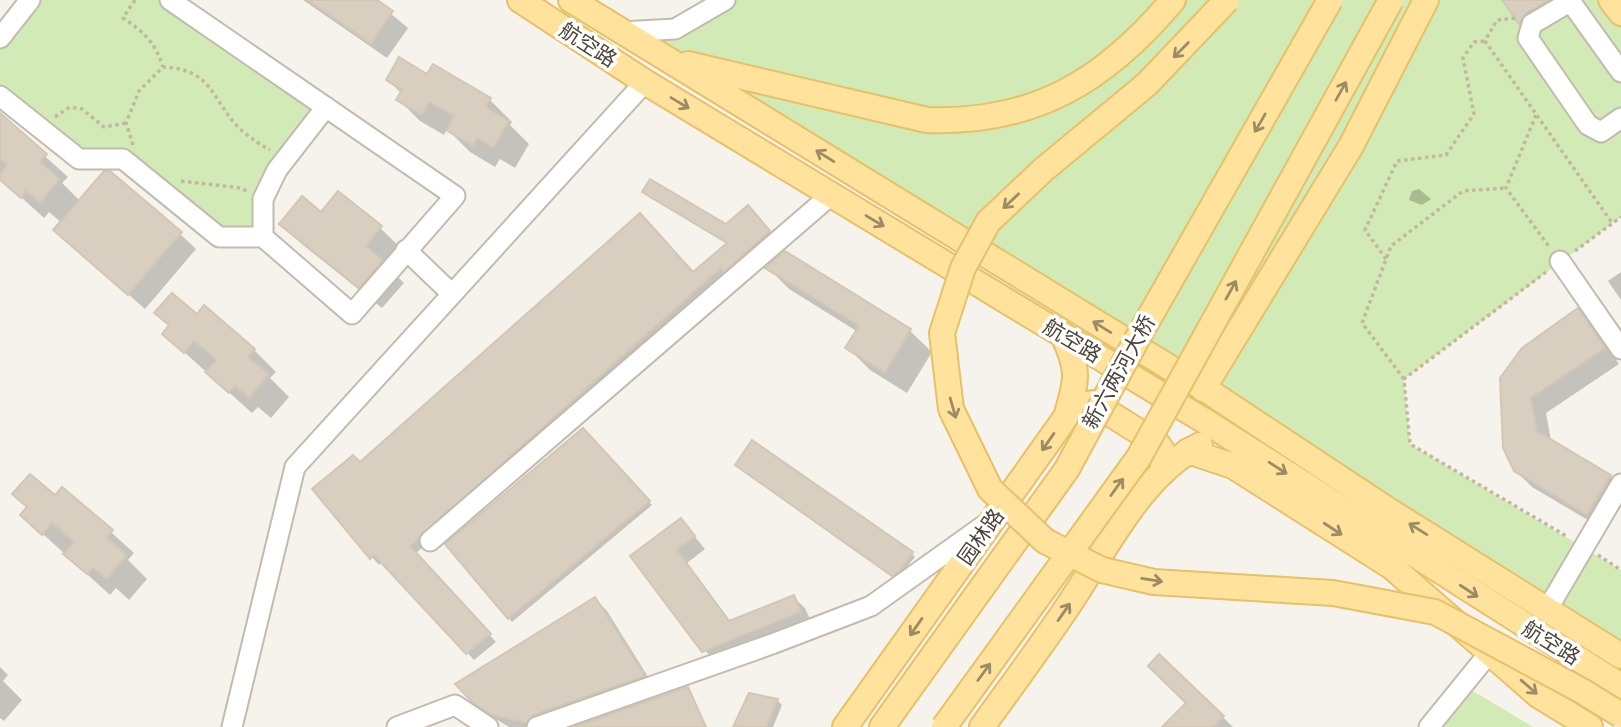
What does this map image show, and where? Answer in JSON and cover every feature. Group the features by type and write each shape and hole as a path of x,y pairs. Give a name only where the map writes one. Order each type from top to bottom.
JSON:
{"main road":[{"name":"航空路","path":"520,0 645,82 1241,444 1621,687"},
{"name":"航空路","path":"571,0 1203,389 1621,656"},
{"path":"664,58 888,112 927,120 962,121 1009,115 1049,100 1091,78 1148,30 1173,0"},
{"path":"1227,0 1147,84 1043,170 988,222 963,268 942,333 951,409 990,489 1045,541 1102,570 1154,582 1333,593 1436,612 1621,715"},
{"name":"新六两河大桥","path":"882,727 1067,469 1137,339 1330,0"},
{"path":"944,727 1139,457 1391,0"},
{"path":"1203,389 1351,146 1426,0"},
{"path":"1611,0 1621,13"},
{"name":"园林路","path":"845,727 1067,413 1076,384 1076,362 1063,335"},
{"path":"1067,413 1080,405 1093,403 1157,443 1163,452 1163,472"},
{"path":"982,727 1065,611 1147,488 1188,451 1213,439 1241,444"},
{"path":"1188,451 1233,466 1392,567 1538,695 1590,727"}],"street":[{"path":"0,38 30,0"},
{"path":"0,96 79,159 123,159 219,237 263,237 352,314 455,196 170,0"},
{"path":"621,32 675,29 725,0"},
{"path":"1621,72 1573,5 1566,4 1532,24 1528,38 1588,125 1601,132 1621,118"},
{"path":"232,727 295,467 645,82"},
{"path":"263,237 263,199 285,159 326,107"},
{"path":"430,541 831,195"},
{"path":"406,250 452,294"},
{"path":"1560,261 1621,349"},
{"path":"1547,610 1621,484"},
{"path":"537,727 871,606 993,520"},
{"path":"1429,727 1490,652"},
{"path":"397,727 455,705 488,727"}],"path":[{"path":"135,0 122,18 150,39 163,67"},
{"path":"1485,41 1497,20 1514,17 1520,26"},
{"path":"1485,41 1612,223"},
{"path":"1386,259 1365,230 1397,161 1446,155 1474,114 1463,58 1474,42 1485,41"},
{"path":"143,152 133,145 126,123 139,91 163,67 181,68 212,86 239,128 285,159"},
{"path":"44,131 58,113 70,107 82,109 104,127 126,123"},
{"path":"1506,188 1536,114"},
{"path":"172,175 182,182 241,188 263,199"},
{"path":"1506,188 1464,191 1391,246 1363,323 1404,379 1410,444 1621,570"},
{"path":"1506,188 1560,261"},
{"path":"1404,379 1621,217"}],"green space":[{"path":"30,0 170,0 326,107 277,170 263,237 219,237 123,159 79,159 0,96 0,38"},
{"path":"725,0 1611,0 1621,13 1621,217 1404,379 1410,444 1621,570 1621,655 621,32 675,29"},
{"path":"1463,685 1533,727 1429,727"}],"building":[{"path":"308,0 377,0 393,11 371,44"},
{"path":"1502,0 1549,0 1526,13 1519,24"},
{"path":"399,57 427,74 433,64 491,98 486,107 509,121 493,148 477,138 473,146 446,130 454,116 429,102 422,115 396,100 402,90 386,80"},
{"path":"0,113 47,154 40,162 60,179 40,203 26,191 21,198 0,180 0,174 7,165 0,159"},
{"path":"104,171 110,171 182,232 128,295 53,230"},
{"path":"650,179 726,224 748,205 770,231 724,272 721,268 410,546 491,634 466,654 374,555 370,559 312,489 353,455 360,462 640,213 693,272 727,243 642,192"},
{"path":"338,191 382,226 366,246 383,260 359,288 279,224 302,196 321,212"},
{"path":"785,251 911,329 885,373 845,348 859,326 765,268"},
{"path":"172,293 197,314 204,305 255,349 248,357 269,374 249,398 235,386 229,393 205,372 216,360 194,341 184,353 162,334 169,325 154,313"},
{"path":"1578,308 1605,348 1531,398 1537,431 1611,475 1587,515 1514,471 1503,448 1500,378 1522,348"},
{"path":"583,428 650,501 508,619 445,544"},
{"path":"752,440 913,552 901,570 892,576 735,465"},
{"path":"30,474 55,495 62,487 113,530 107,538 127,555 107,579 93,568 87,574 63,554 74,542 52,523 42,535 20,515 27,507 12,494"},
{"path":"681,518 695,536 677,550 729,621 794,595 801,612 702,652 630,556"},
{"path":"595,597 645,676 533,715 526,723 492,715 472,702 455,684"},
{"path":"1159,654 1224,716 1214,727 1162,727 1186,703 1148,666"},
{"path":"688,687 706,727 574,727"},
{"path":"749,693 778,699 766,727 733,727"}]}
